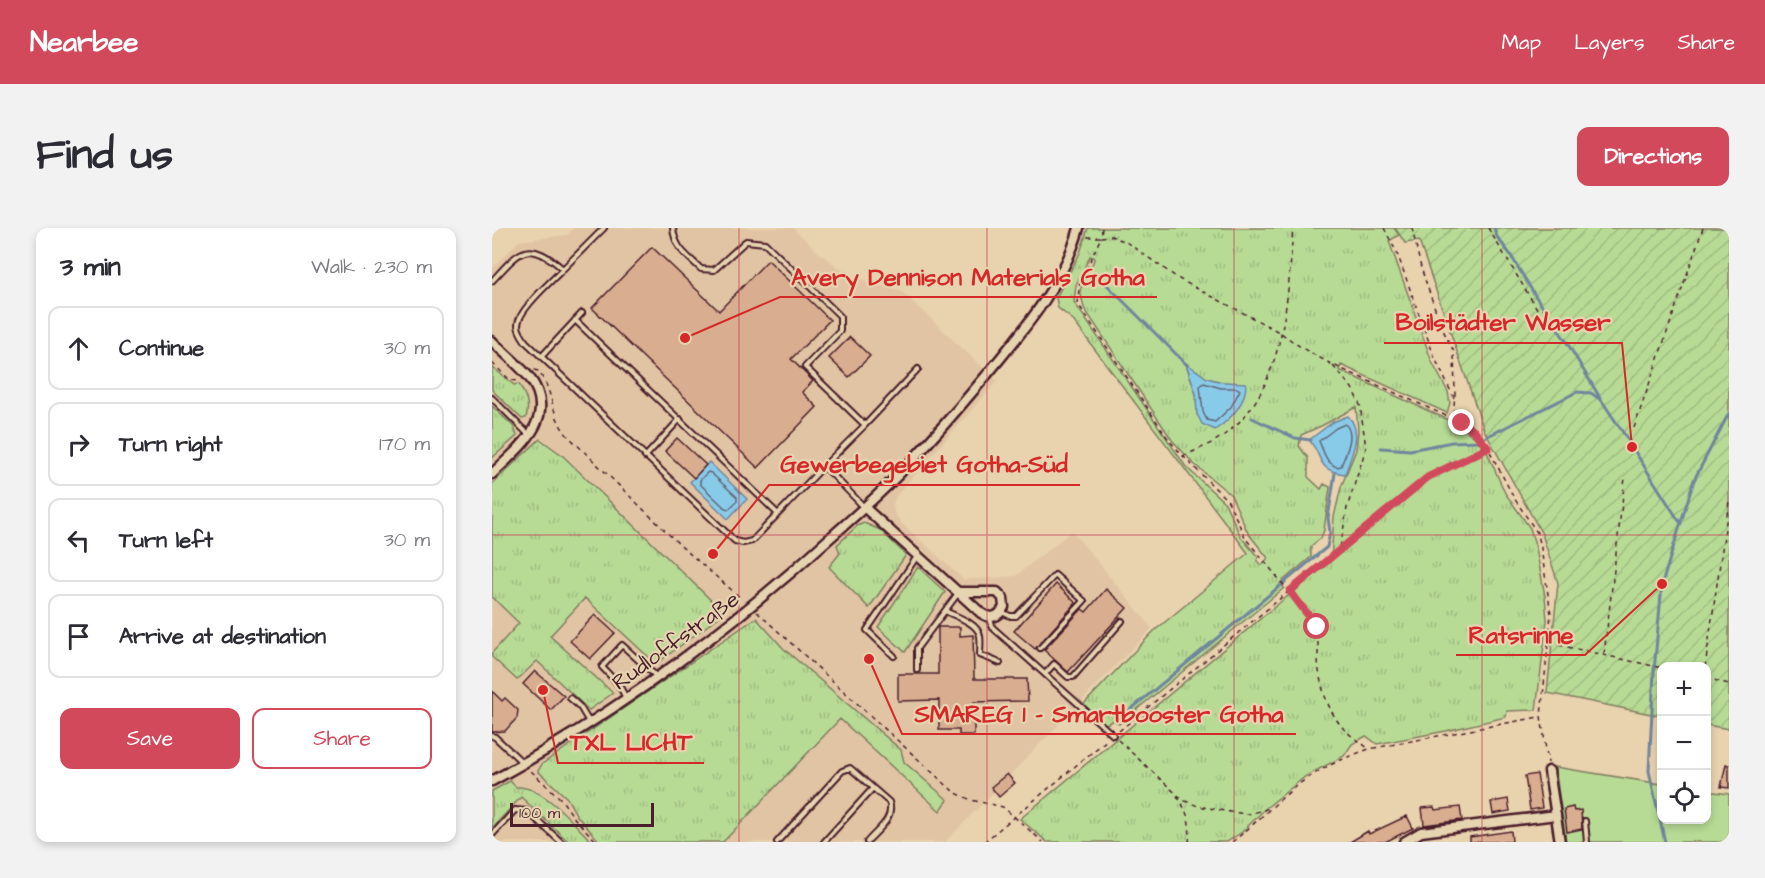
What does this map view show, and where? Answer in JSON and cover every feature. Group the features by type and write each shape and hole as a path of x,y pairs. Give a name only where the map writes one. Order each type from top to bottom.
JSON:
{"street":[{"name":"Rudloffstraße","path":"492,781 590,723 657,676 748,604 864,507 902,472 1017,338 1064,269 1078,232"},
{"path":"492,341 527,375 536,388 541,404 538,421 530,436 492,474"},
{"path":"864,507 981,613 990,617 998,616 1002,612 1004,602 997,592 959,592"},
{"path":"1549,771 1560,842"},
{"path":"1404,842 1556,815"}],"lane":[{"path":"604,228 523,312 518,322 519,332 726,536 735,541 743,543 752,541 918,369"},
{"path":"673,228 678,246 701,269 714,270 746,241 765,243 840,316 840,331 804,367 865,424"},
{"path":"492,281 515,257 527,251 537,251 548,256 563,269"},
{"path":"542,356 582,313"},
{"path":"575,320 778,514"},
{"path":"492,398 530,436"},
{"path":"645,457 680,419"},
{"path":"824,466 864,507"},
{"path":"894,657 867,630 918,555"},
{"path":"1002,612 1016,616 1054,574 1084,602 1040,648"},
{"path":"917,670 917,648 959,592"},
{"path":"945,611 966,621 978,630 980,656 1000,663"},
{"path":"990,617 992,627 1113,735"},
{"path":"1045,674 1054,664 1068,677 1073,677 1122,621"},
{"path":"626,698 619,685 602,668 622,645 657,676"},
{"path":"570,699 580,707 590,723"},
{"path":"492,736 524,764"},
{"path":"777,842 847,768 853,769 889,802 890,817 867,842"},
{"path":"824,842 873,788"},
{"path":"492,835 515,810 521,810 527,811 561,842"},
{"path":"1585,821 1587,842"}],"path":[{"path":"1102,228 1101,237 1079,286 1078,304 1182,456 1228,501 1246,539 1317,627 1318,665 1322,687 1333,715 1345,730 1369,748"},
{"path":"1182,456 1224,436 1253,406 1267,382 1281,333 1293,228"},
{"path":"1384,228 1397,253 1434,356 1455,399"},
{"path":"1412,228 1421,268 1434,307 1454,352 1453,419"},
{"path":"1488,228 1539,312"},
{"path":"1634,428 1703,228"},
{"path":"1078,232 1101,237 1111,236 1126,242 1179,279 1281,333 1333,365 1453,419 1474,431 1488,448 1514,498 1538,534 1551,614 1541,716 1549,771"},
{"path":"492,363 510,380 520,381 532,369 538,370 548,386 557,423 682,547 748,604 954,792 971,800 1003,807 1043,842"},
{"path":"1333,365 1352,388 1360,405 1366,448 1347,508 1341,549"},
{"path":"984,842 1428,477 1488,448"},
{"path":"1604,654 1625,478"},
{"path":"1706,662 1729,501"},
{"path":"1549,643 1657,667"},
{"path":"1711,679 1729,684"},
{"path":"1232,842 1296,786 1319,770 1369,748 1541,716"},
{"path":"1113,735 1183,800 1198,806 1248,814 1272,807"},
{"path":"524,764 561,799 575,819 597,842"},
{"path":"1175,793 1190,820 1189,842"}],"shaded area":[{"path":"574,228 793,228 819,253 850,276 902,292 997,381 896,496 893,504 894,513 901,523 964,580 1016,576 1072,531 1152,628 945,842 492,842 492,269 519,241 567,235"}],"green space":[{"path":"1088,228 1394,228 1399,235 1389,241 1432,362 1448,392 1450,403 1447,413 1341,365 1339,370 1455,423 1475,437 1487,452 1505,493 1530,528 1536,548 1547,620 1536,710 1507,711 1506,717 1377,744 1366,736 1352,744 1344,756 1306,776 1266,808 1242,832 1227,842 1047,842 1020,819 1331,560 1334,517 1341,487 1356,450 1358,430 1356,407 1301,435 1299,446 1308,458 1308,477 1321,489 1324,484 1330,487 1324,530 1321,538 1311,546 1311,557 1280,583 1284,588 1119,724 1114,720 1106,724 1083,705 1153,632 1248,553 1072,319 1058,308 1056,298 1080,253","holes":["1090,256 1095,258 1080,290 1084,308 1172,440 1194,464 1231,495 1248,533 1268,558 1262,565 1241,537 1225,503 1186,467 1074,302 1076,285","1186,364 1207,378 1246,384 1197,414 1196,394"]},
{"path":"1395,228 1729,228 1729,729 1711,726 1711,662 1657,662 1657,715 1547,693 1558,583 1542,534 1484,430 1419,241 1405,243"},
{"path":"492,367 514,385 519,384 527,400 526,418 522,419 492,390"},
{"path":"492,406 514,427 517,436 492,458"},
{"path":"540,439 562,455 724,613 656,664 585,598 550,636 613,693 589,710 537,661 517,680 492,657 492,653 519,623 492,597 492,484"},
{"path":"864,523 880,530 906,555 869,608 829,567 840,553 837,545 857,526"},
{"path":"918,567 945,592 905,652 878,627"},
{"path":"756,618 784,649 901,750 904,762 948,800 940,811 840,719 723,842 600,842 577,816 567,798 538,771 542,764"},
{"path":"1555,767 1657,783 1657,824 1711,824 1711,792 1729,794 1729,842 1566,842"},
{"path":"510,781 516,787 537,792 547,799 592,842 569,842 521,797 492,828 492,791"}],"water":[{"path":"1186,363 1207,378 1222,382 1246,383 1240,404 1227,421 1215,430 1202,424 1197,414 1196,394"},
{"path":"1348,416 1353,422 1356,437 1345,474 1329,470 1309,440 1333,422"},
{"path":"709,462 747,499 728,519 690,482"}],"building":[{"path":"652,247 719,311 768,260 830,320 791,359 813,381 802,392 817,407 758,468 592,308"},
{"path":"850,337 870,356 849,377 829,358"},
{"path":"677,438 706,465 694,478 665,451"},
{"path":"1056,584 1076,603 1035,649 1014,631"},
{"path":"1106,589 1127,608 1068,672 1044,650 1082,609 1086,612"},
{"path":"595,615 615,633 590,659 570,641"},
{"path":"938,627 960,627 960,636 973,635 974,679 1027,679 1028,701 974,702 974,735 959,735 959,730 939,730 939,700 898,701 898,674 938,674"},
{"path":"535,671 564,696 551,710 523,684"},
{"path":"492,691 502,701 505,698 518,710 517,718 505,731 492,732"},
{"path":"1726,764 1729,765 1729,788 1721,787"},
{"path":"1007,774 1015,783 999,797 991,787"},
{"path":"1537,774 1542,808 1530,810 1525,776"},
{"path":"1508,799 1510,811 1493,814 1491,802"},
{"path":"1434,807 1435,810 1460,807 1462,820 1424,825 1422,808"},
{"path":"1573,807 1574,811 1581,810 1582,829 1567,832 1564,809"},
{"path":"1407,816 1413,828 1385,842 1350,842 1368,831 1369,834"},
{"path":"1511,831 1512,842 1470,842 1470,837"}],"waterway":[{"path":"1494,228 1497,237 1630,443"},
{"path":"1097,275 1187,365"},
{"path":"1486,437 1577,392 1591,393 1601,400"},
{"path":"1665,842 1649,771 1654,671 1662,584 1694,480 1729,413"},
{"path":"1252,418 1295,438 1311,440"},
{"path":"1381,448 1410,450 1452,442 1478,441"},
{"path":"1632,447 1679,521"},
{"path":"1118,720 1327,547 1330,532 1328,518 1335,473"}],"place":[{"name":"Avery Dennison Materials Gotha","path":"685,338"},
{"name":"Boilstädter Wasser","path":"1632,447"},
{"name":"Gewerbegebiet Gotha-Süd","path":"713,554"},
{"name":"Ratsrinne","path":"1662,584"},
{"name":"SMAREG 1 – Smartbooster Gotha","path":"869,659"},
{"name":"TXL LICHT","path":"543,690"}],"route":[{"path":"1317,627 1290,591 1428,477 1488,448 1474,431 1462,423"}]}
